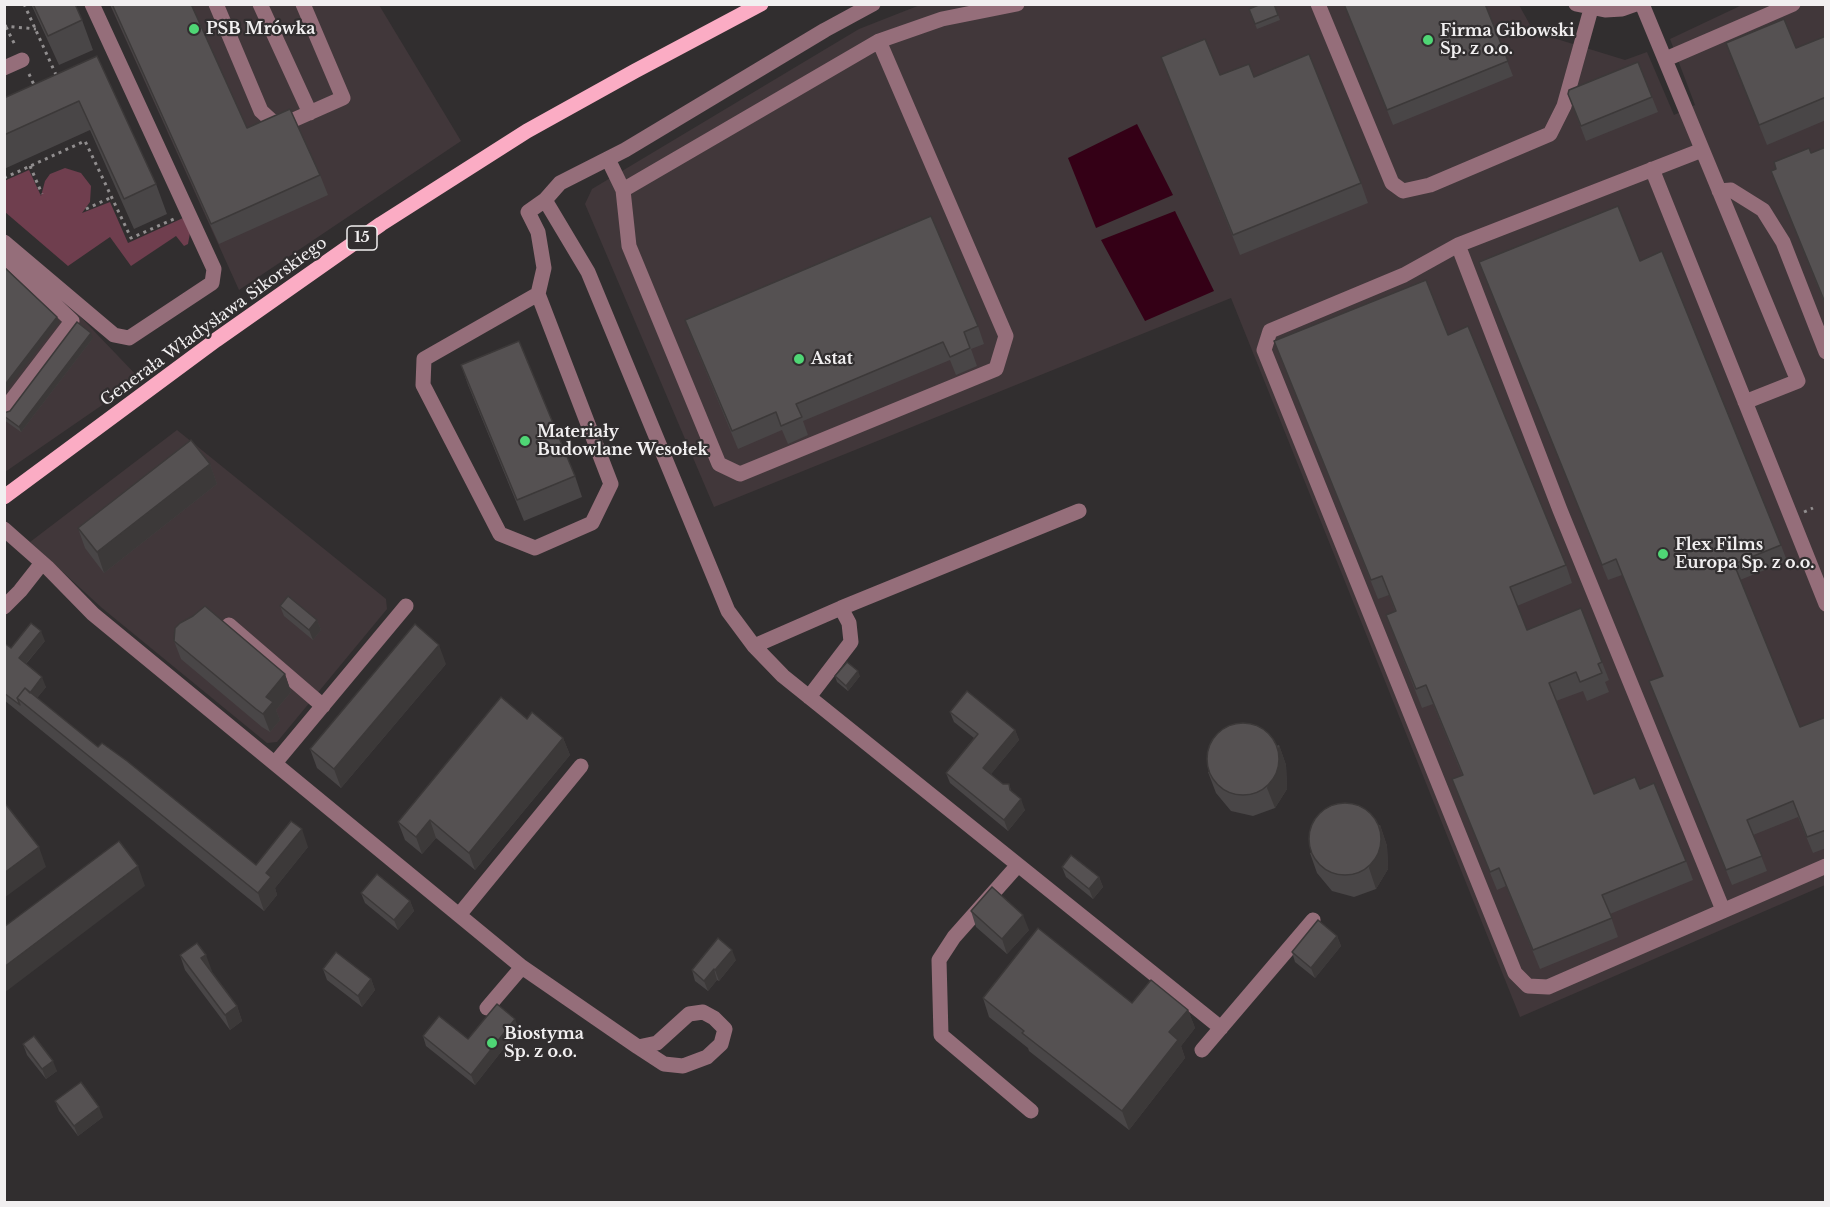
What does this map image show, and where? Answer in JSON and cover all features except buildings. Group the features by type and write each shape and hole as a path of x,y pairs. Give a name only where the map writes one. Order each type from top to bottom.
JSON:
{"main road":[{"name":"Generała Władysława Sikorskiego","path":"4,497 216,340 381,224 527,131 761,4"}],"street":[{"path":"4,242 114,335 129,338 212,283 214,269 113,63 92,4"},
{"path":"216,4 261,111 273,122 291,121 343,98 303,4"},
{"path":"260,4 310,113"},
{"path":"538,294 424,359 423,385 500,534 535,548 592,523 611,484 538,294 544,267 538,232 528,212 545,200 560,183 608,159 873,4"},
{"path":"623,190 879,41 942,19 1017,4"},
{"path":"1318,4 1392,183 1403,191 1430,185 1550,134 1564,106 1591,9"},
{"path":"1575,4 1591,9 1622,9 1636,4"},
{"path":"1642,4 1798,381 1745,402"},
{"path":"1666,59 1793,4"},
{"path":"608,159 623,190 629,246 719,464 740,474 996,369 1006,336 879,41"},
{"path":"4,68 22,60"},
{"path":"1702,150 1458,245 1404,275 1270,331 1264,350 1515,973 1528,986 1548,987 1826,866"},
{"path":"1652,169 1826,604"},
{"path":"1719,191 1731,190 1763,210 1783,242 1826,352"},
{"path":"545,200 588,272 728,611 754,646 783,676 1221,1028"},
{"path":"1458,245 1560,510 1723,910"},
{"path":"4,256 72,321 4,410"},
{"path":"754,646 1079,511"},
{"path":"4,529 93,614 522,967 638,1047 664,1064 683,1066 707,1058 721,1044 725,1029 714,1018 703,1012 689,1014 657,1042 638,1047"},
{"path":"4,607 42,563"},
{"path":"275,763 406,606"},
{"path":"809,697 851,642 849,623 841,608"},
{"path":"229,625 323,706"},
{"path":"459,915 581,766"},
{"path":"1018,865 954,937 939,960 941,1035 1031,1112"},
{"path":"1202,1050 1313,920"},
{"path":"487,1008 522,967"}],"path":[{"path":"24,4 62,86"},
{"path":"4,27 36,29"},
{"path":"4,178 85,141 131,238 188,212"},
{"path":"30,166 42,194"},
{"path":"86,209 111,197"}],"shaded area":[{"path":"110,5 379,5 461,141 239,290"},
{"path":"920,5 1519,5 1534,32 1625,60 1647,52 1674,115 1695,105 1670,39 1742,5 1825,5 1825,885 1520,1017 1231,298 714,507 585,204 592,189 859,29"},
{"path":"1137,124 1173,195 1096,228 1068,158"},
{"path":"65,168 81,173 91,186 90,202 82,213 110,202 128,243 183,218 190,233 188,244 184,246 176,236 131,266 110,237 68,266 5,212 4,181 29,170 41,196 45,181 50,174"},
{"path":"1175,211 1214,291 1145,321 1101,240"},
{"path":"4,246 49,284 140,379 5,472"},
{"path":"177,430 386,599 387,609 277,742 267,743 102,608 30,542"}],"place":[{"name":"PSB Mrówka","path":"194,29"},
{"name":"Firma Gibowski Sp. z o.o.","path":"1428,40"},
{"name":"Astat","path":"799,359"},
{"name":"Materiały Budowlane Wesołek","path":"525,441"},
{"name":"Flex Films Europa Sp. z o.o.","path":"1663,554"},
{"name":"Biostyma Sp. z o.o.","path":"492,1043"}]}
